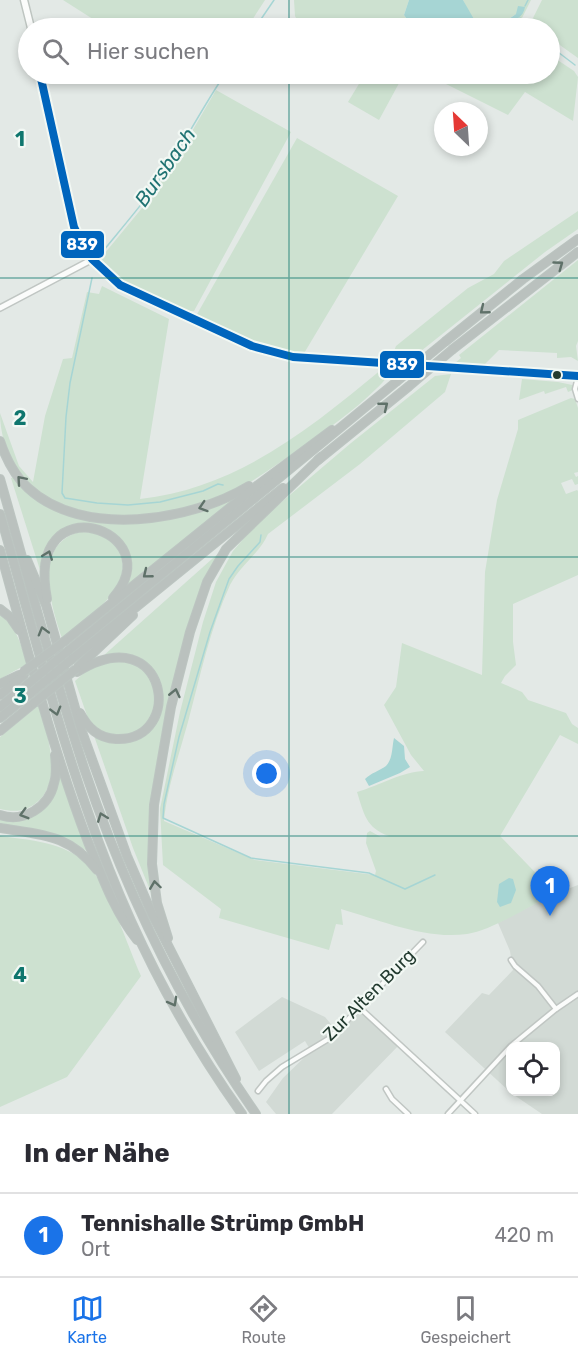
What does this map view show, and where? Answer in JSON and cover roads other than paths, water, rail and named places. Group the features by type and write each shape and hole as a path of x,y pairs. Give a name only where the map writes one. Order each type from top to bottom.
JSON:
{"highway":[{"path":"0,718 31,693 70,655 396,382 516,285 578,239"},
{"path":"0,707 170,579 537,282 578,252"},
{"path":"0,441 13,471 37,495 62,508 79,513 122,519 164,517 201,508 235,495 357,415"},
{"path":"176,962 158,903 152,864 154,805 171,707 190,632 207,582 226,549 321,458"},
{"path":"0,695 291,459"},
{"path":"0,479 77,745 107,831 167,967 198,1025 256,1114"},
{"path":"0,514 88,815 114,881 145,951 193,1039 242,1114"},
{"path":"54,633 44,582 44,563 49,549 58,537 69,530 92,527 104,531 113,536 121,545 126,556 128,567 125,580 102,611"},
{"path":"15,530 42,593 81,729 127,856 152,914 244,1097"},
{"path":"0,550 72,798 102,876 126,927 145,951"},
{"path":"0,731 76,670 170,579"},
{"path":"0,609 15,623 27,647"},
{"path":"74,701 86,724 96,733 109,738 123,739 147,728 154,718 160,696 152,675 135,660 111,657 76,670"},
{"path":"0,684 24,674"},
{"path":"0,815 16,817 27,815 38,810 51,794 56,768 51,730"},
{"path":"0,828 46,836 72,845 102,876"}],"main road":[{"path":"24,0 28,18"},
{"path":"42,84 72,222 78,238 109,276 126,288 226,335 273,352 311,359 578,376"}],"street":[{"path":"0,308 93,259"},
{"path":"578,376 575,389 578,399"},
{"name":"Zur Alten Burg","path":"258,1091 282,1067 330,1038 423,942"},
{"path":"511,960 538,986 556,1009"},
{"path":"517,1042 578,994"},
{"path":"360,1008 475,1114"},
{"path":"448,1114 506,1052"},
{"path":"386,1089 392,1099 408,1114"}],"water":[{"path":"409,0 463,0 473,18 406,18 404,15"},
{"path":"518,6 525,7 519,18 510,18 516,14"},
{"path":"394,738 404,746 405,759 410,767 369,786 365,779 386,766 391,756"},
{"path":"509,878 513,879 516,890 511,903 500,907 497,902 499,884"}],"waterway":[{"name":"Bursbach","path":"262,18 274,0"},
{"path":"525,6 528,0"},
{"path":"560,54 575,65"},
{"name":"Bursbach","path":"99,256 164,174 218,84"},
{"path":"92,278 70,383 62,493 65,498 128,505 160,502 203,491 218,484 223,485"},
{"path":"261,535 260,542 229,579 210,632 179,737 163,818 251,858 369,873 405,889 435,875"}],"place":[{"name":"Tennishalle Strümp GmbH","path":"550,916"}]}
